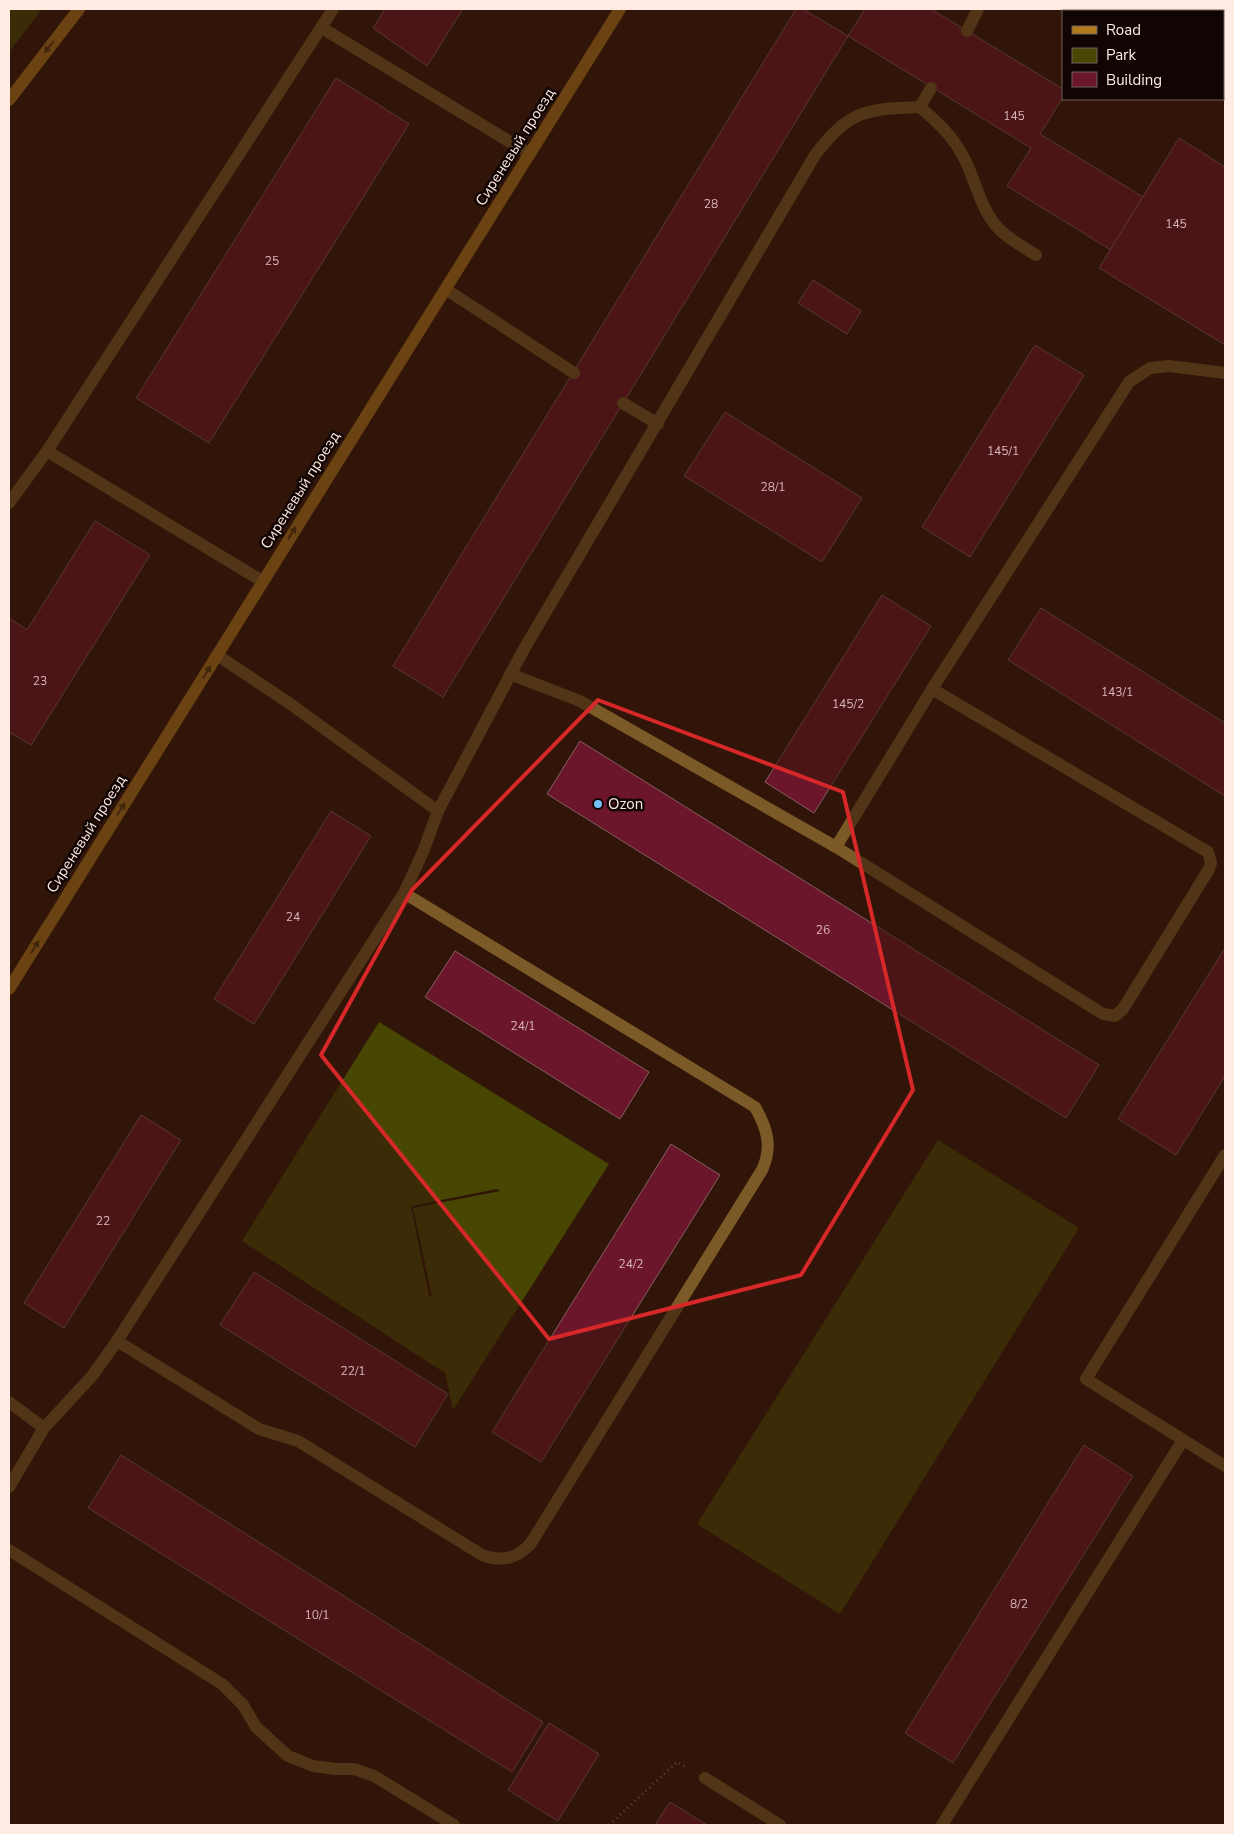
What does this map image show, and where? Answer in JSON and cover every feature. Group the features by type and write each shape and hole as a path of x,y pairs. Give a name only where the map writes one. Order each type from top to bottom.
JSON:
{"main road":[{"path":"9,100 79,9"},
{"name":"Сиреневый проезд","path":"9,989 262,581 447,290 620,9"}],"lane":[{"path":"9,503 47,450 333,9"},
{"path":"967,31 978,9"},
{"path":"322,28 530,154"},
{"path":"920,107 931,88"},
{"path":"9,1487 44,1428 92,1376 117,1341 404,893 423,852 438,811 510,674 816,155 833,132 856,115 878,109 920,107 946,130 963,156 982,205 992,221 1006,234 1036,255"},
{"path":"447,290 574,373"},
{"path":"836,847 932,689 1128,382 1150,368 1170,366 1225,373"},
{"path":"624,403 658,424"},
{"path":"47,450 262,581"},
{"path":"217,655 290,703 438,811"},
{"path":"510,674 580,702 836,847 1109,1016 1115,1016 1123,1009 1204,877 1211,863 1208,852 932,689"},
{"path":"117,1341 259,1429 298,1441 482,1555 495,1560 509,1559 522,1553 531,1543 762,1170 768,1158 769,1144 765,1124 754,1107 404,893"},
{"path":"1225,1155 1086,1379 1225,1466"},
{"path":"9,1402 44,1428"},
{"path":"942,1825 1183,1440"},
{"path":"9,1550 222,1684 244,1704 256,1727 288,1756 313,1766 354,1769 374,1776 454,1825"},
{"path":"705,1778 780,1825"}],"path":[{"path":"609,1825 677,1762 705,1778"}],"highlighted area":[{"path":"598,700 843,792 913,1090 801,1275 549,1339 321,1055 412,890"}],"green space":[{"path":"9,9 42,9 9,52"},
{"path":"379,1022 609,1164 453,1410 430,1300 445,1373 242,1241","holes":["497,1189 500,1191 413,1208 432,1296 429,1296 411,1206"]},
{"path":"938,1140 1079,1228 840,1614 697,1524"}],"building":[{"path":"385,9 463,9 427,66 373,28"},
{"path":"796,9 803,9 848,36 443,697 393,666"},
{"path":"865,9 931,9 1062,88 1062,99 1040,134 1143,197 1111,250 1007,186 1031,148 848,36"},
{"path":"1225,9 1225,37 1224,10 1193,10"},
{"path":"336,78 409,124 209,443 136,398"},
{"path":"1179,138 1225,167 1225,345 1099,268"},
{"path":"813,280 861,311 847,334 798,303"},
{"path":"1035,345 1084,375 970,557 922,527"},
{"path":"725,412 862,498 822,562 684,476"},
{"path":"95,521 150,555 31,745 9,732 9,618 27,630"},
{"path":"882,595 931,626 814,813 765,782"},
{"path":"1041,608 1225,723 1225,796 1008,660"},
{"path":"580,741 1099,1065 1066,1118 547,794"},
{"path":"331,811 371,836 254,1024 214,999"},
{"path":"1225,948 1225,1076 1176,1155 1118,1119"},
{"path":"455,951 649,1072 620,1119 425,997"},
{"path":"141,1115 181,1140 64,1328 24,1303"},
{"path":"671,1144 720,1175 541,1462 492,1432"},
{"path":"254,1272 448,1394 415,1447 220,1325"},
{"path":"1084,1445 1133,1476 953,1763 905,1733"},
{"path":"121,1455 543,1722 512,1772 88,1508"},
{"path":"549,1723 599,1754 558,1821 508,1790"},
{"path":"670,1802 707,1825 655,1825"}],"place":[{"name":"Ozon","path":"598,804"}]}
